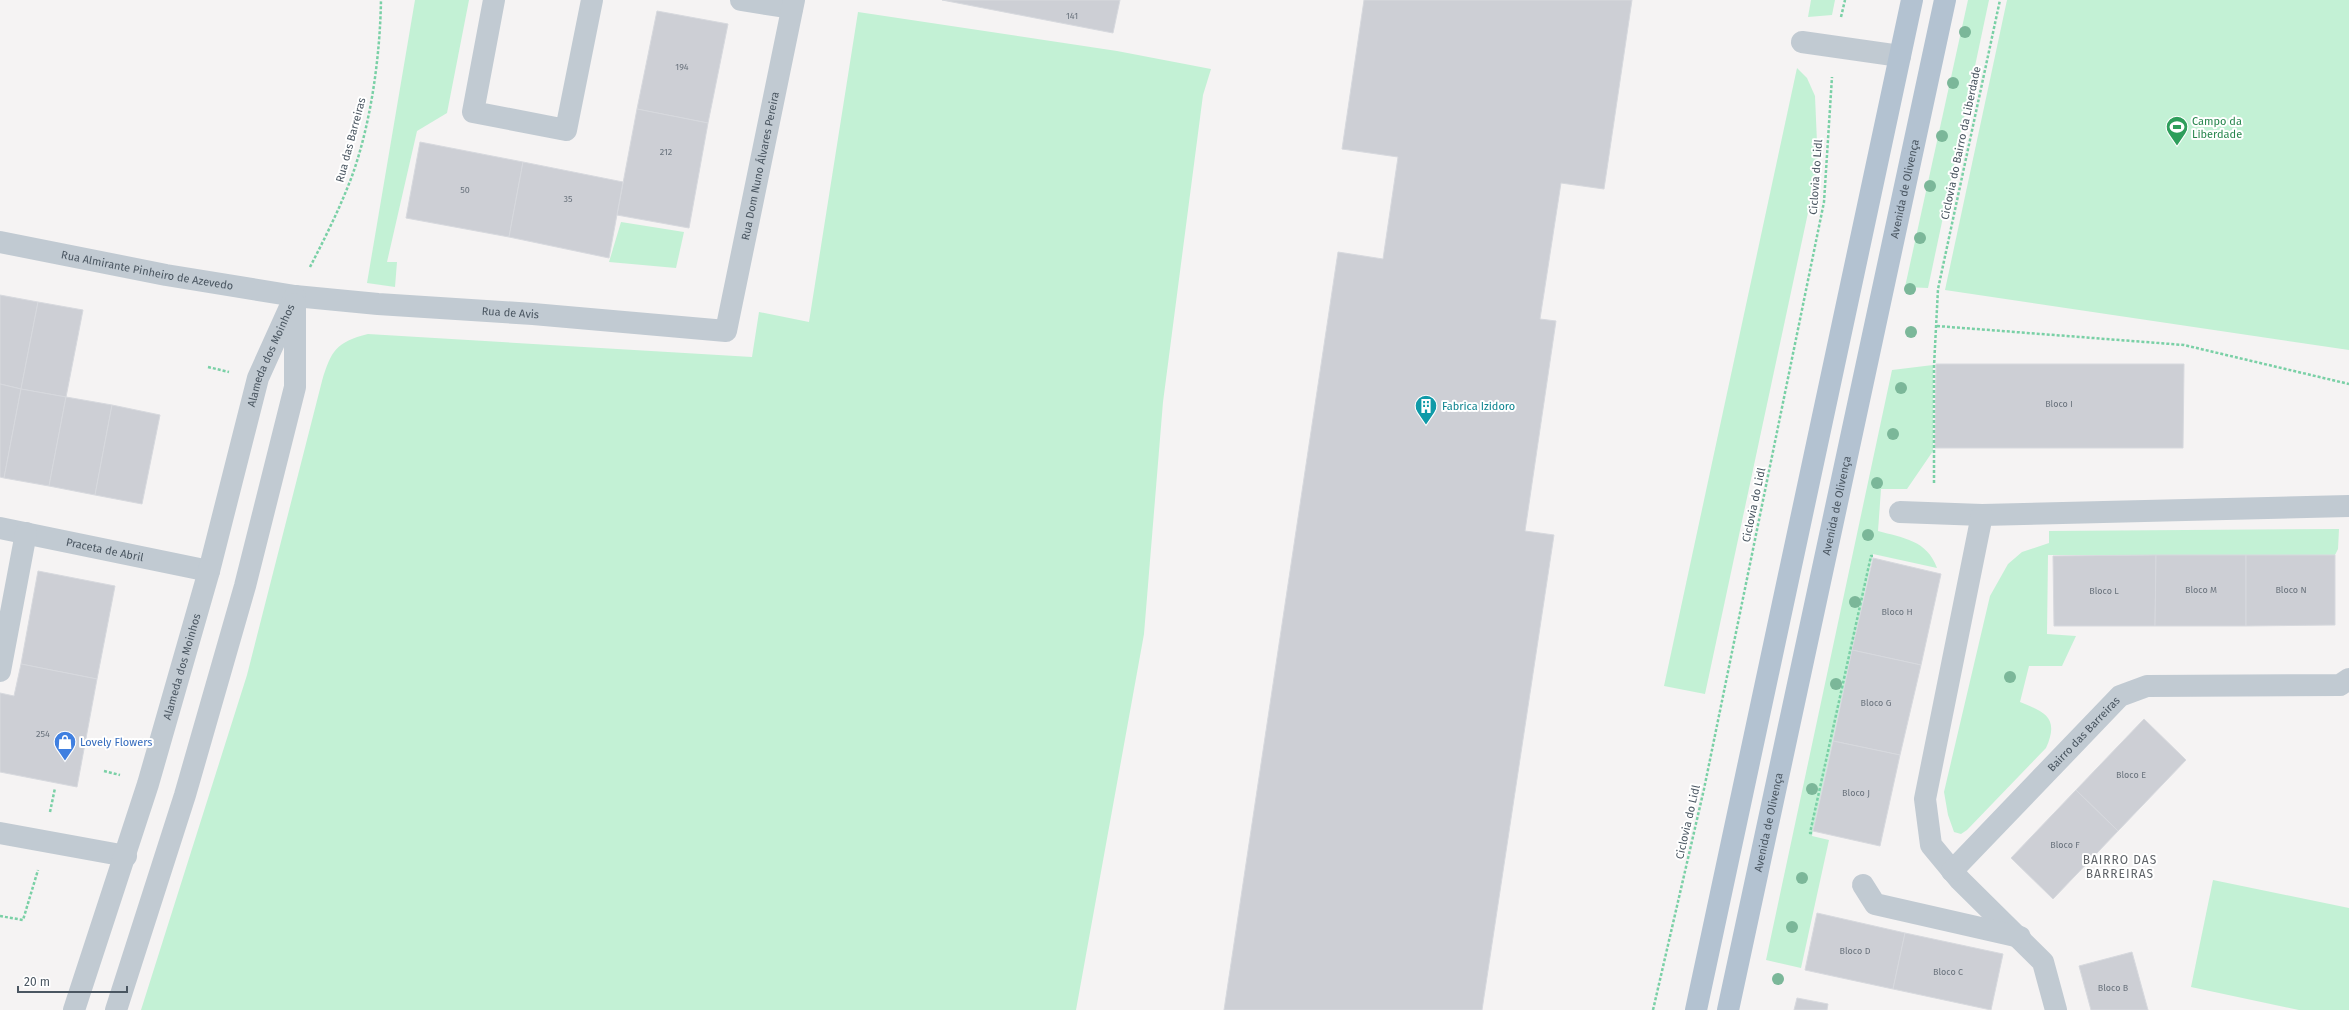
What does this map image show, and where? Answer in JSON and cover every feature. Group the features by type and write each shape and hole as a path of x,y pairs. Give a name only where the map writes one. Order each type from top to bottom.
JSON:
{"main road":[{"path":"1696,1010 1912,0"},
{"name":"Avenida de Olivença","path":"1728,1010 1945,0"}],"street":[{"path":"494,0 473,112 566,130 592,0"},
{"path":"741,0 793,4"},
{"name":"Rua Dom Nuno Álvares Pereira","path":"726,331 793,4"},
{"path":"1802,42 1900,56"},
{"name":"Rua Almirante Pinheiro de Azevedo","path":"0,242 166,275 295,296"},
{"name":"Rua de Avis","path":"295,296 378,304 533,314 726,331"},
{"name":"Alameda dos Moinhos","path":"74,1010 126,856 209,571 258,378 295,296"},
{"name":"Alameda dos Moinhos","path":"116,1010 185,795 245,586 292,402 295,387 295,296"},
{"path":"1900,512 1982,515 2349,506"},
{"path":"1982,515 1924,799 1931,845 1952,871 2020,937 2043,962 2056,1010"},
{"name":"Praceta de Abril","path":"0,528 209,571"},
{"path":"0,671 26,533"},
{"name":"Bairro das Barreiras","path":"1952,871 2120,696 2147,686 2340,685 2349,679"},
{"path":"0,832 126,856"},
{"path":"1863,884 1875,904 2020,937"}],"path":[{"name":"Rua das Barreiras","path":"295,296 328,232 352,175 374,79 380,31 381,0"},
{"name":"Ciclovia do Lidl","path":"1653,1010 1704,790 1824,202 1828,125 1835,47 1845,0"},
{"name":"Ciclovia do Bairro da Liberdade","path":"1934,513 1934,366 1938,289 2000,0"},
{"path":"1937,326 2184,345 2349,384"},
{"path":"1812,834 1810,833 1871,556 1873,556"},
{"path":"0,916 23,920 31,892"}],"green space":[{"path":"415,0 469,0 447,113 417,131 387,262 397,262 395,287 367,283"},
{"path":"1811,0 1835,0 1832,15 1808,17"},
{"path":"1968,0 1989,0 1928,288 1905,287"},
{"name":"Campo da Liberdade","path":"2007,0 2349,0 2349,350 1945,290"},
{"path":"858,12 1117,51 1211,69 1203,95 1163,402 1144,634 1076,1010 141,1010 247,675 322,381 328,362 336,349 349,340 368,334 752,357 759,312 809,322"},
{"path":"1797,68 1807,78 1815,96 1818,166 1705,694 1664,686"},
{"path":"621,222 684,232 676,268 609,262"},
{"path":"1933,365 1933,451 1907,489 1881,489 1878,531 1905,538 1921,546 1933,559 1937,568 1873,554 1812,836 1829,840 1801,968 1766,960 1892,370"},
{"path":"2339,529 2338,549 2335,555 2048,555 2047,634 2076,636 2062,666 2029,666 2020,702 2036,709 2047,717 2050,722 2051,729 2050,738 2046,748 1967,830 1961,834 1954,832 1948,815 1944,792 1990,596 2008,564 2022,552 2049,543 2049,531"},
{"path":"2213,880 2349,908 2349,1010 2299,1010 2191,987"}],"building":[{"path":"942,0 1120,0 1113,33"},
{"name":"Fabrica Izidoro","path":"1364,0 1632,0 1604,189 1561,183 1540,319 1556,321 1525,531 1554,535 1482,1010 1224,1010 1338,252 1383,259 1398,157 1342,149"},
{"path":"657,11 728,24 708,123 637,109"},
{"path":"637,109 708,123 689,228 617,215"},
{"path":"420,142 523,162 509,237 406,218"},
{"path":"523,162 623,182 609,258 509,237"},
{"path":"0,295 38,302 21,389 0,384"},
{"path":"38,302 83,310 66,397 21,389"},
{"path":"1936,364 2184,364 2183,448 1935,448"},
{"path":"0,384 21,389 4,478 0,477"},
{"path":"21,389 66,397 49,486 4,478"},
{"path":"66,397 112,405 95,495 49,486"},
{"path":"112,405 160,415 142,504 95,495"},
{"path":"2156,555 2155,626 2054,626 2053,556"},
{"path":"2156,555 2246,555 2246,626 2155,626"},
{"path":"2246,555 2335,555 2335,625 2246,626"},
{"path":"1873,558 1941,574 1921,665 1852,650"},
{"path":"38,571 115,586 97,679 21,664"},
{"path":"1852,650 1921,665 1900,755 1833,741"},
{"path":"21,664 97,679 77,787 0,772 0,693 14,696"},
{"path":"2144,719 2186,760 2118,831 2076,790"},
{"path":"1833,741 1900,755 1880,846 1813,831"},
{"path":"2076,790 2118,831 2053,899 2011,858"},
{"path":"1817,913 1905,933 1893,989 1805,970"},
{"path":"1905,933 2003,954 1991,1010 1893,989"},
{"path":"2132,952 2148,1010 2091,1010 2079,966"},
{"path":"1797,998 1828,1004 1827,1010 1794,1010"}],"place":[{"name":"Campo da Liberdade","path":"2177,146"},
{"name":"Fabrica Izidoro","path":"1426,426"},
{"name":"Lovely Flowers","path":"65,762"}],"district":[{"name":"BAIRRO DAS BARREIRAS","path":"2120,867"}]}
